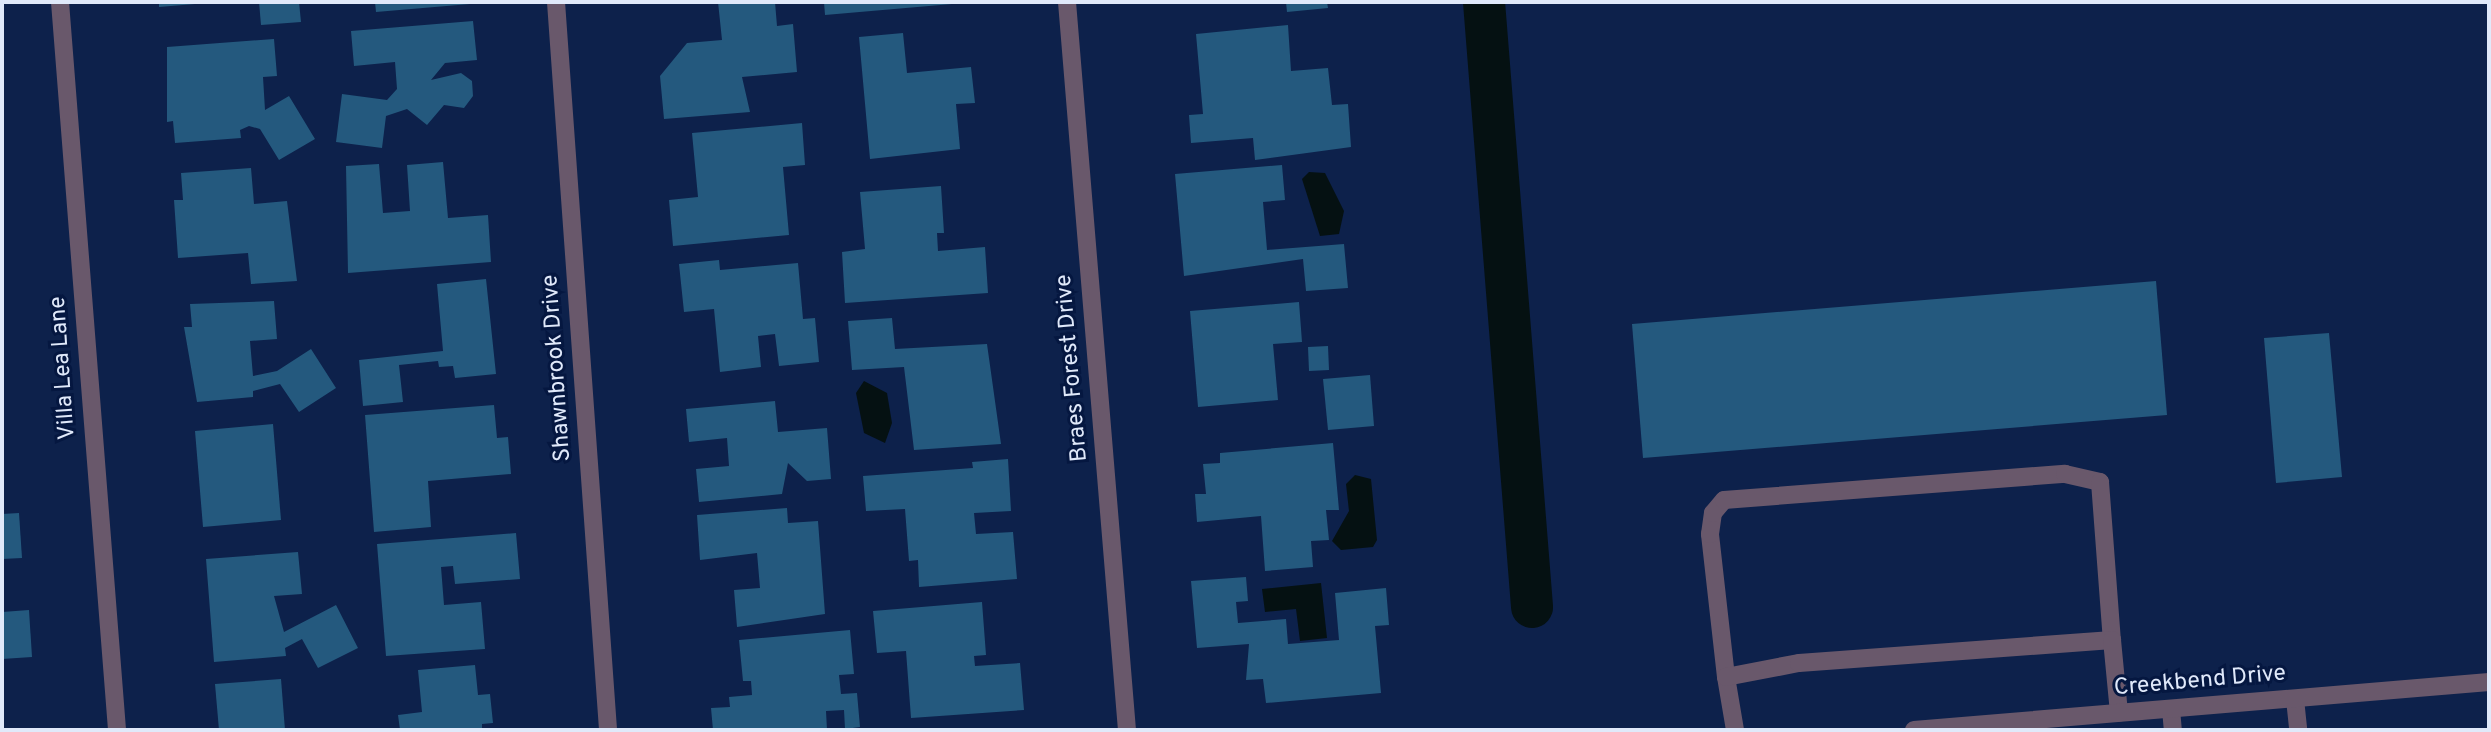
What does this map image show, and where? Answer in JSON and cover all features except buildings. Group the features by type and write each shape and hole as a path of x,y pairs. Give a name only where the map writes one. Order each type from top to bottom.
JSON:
{"street":[{"name":"Villa Lea Lane","path":"61,2 117,730"},
{"name":"Shawnbrook Drive","path":"556,2 608,730"},
{"name":"Braes Forest Drive","path":"1067,2 1127,730"},
{"path":"1735,730 1726,677 1710,534 1713,513 1724,500 2065,474 2100,482 2119,713"},
{"path":"1726,677 1798,663 2112,640"},
{"name":"Creekbend Drive","path":"1914,730 2489,682"},
{"path":"2295,699 2298,730"},
{"path":"2171,709 2173,730"}],"shaded area":[{"path":"1309,172 1325,173 1344,211 1339,234 1320,236 1302,179"},
{"path":"864,381 887,393 892,423 885,443 864,433 856,393"},
{"path":"1355,475 1371,479 1377,540 1373,547 1341,550 1332,541 1349,511 1346,484"},
{"path":"1321,583 1327,638 1300,641 1296,609 1265,612 1262,589"}],"waterway":[{"path":"1484,2 1532,607"}]}
